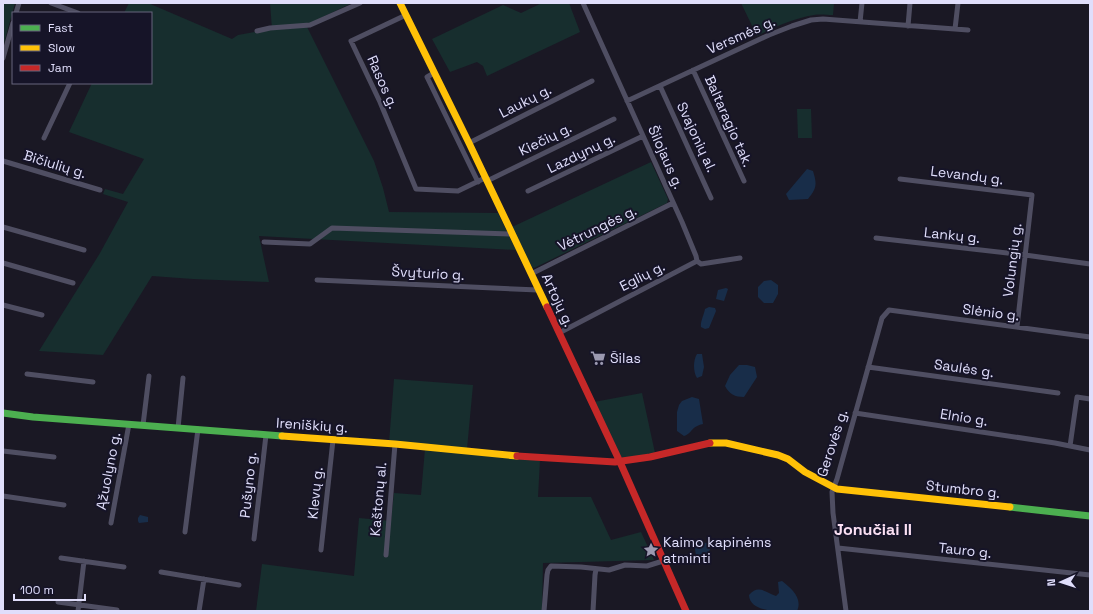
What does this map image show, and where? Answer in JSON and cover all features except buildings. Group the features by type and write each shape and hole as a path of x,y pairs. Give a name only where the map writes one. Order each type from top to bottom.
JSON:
{"street":[{"path":"51,3 75,12"},
{"path":"257,30 310,25 360,3"},
{"name":"Artojų g.","path":"400,3 620,462 686,611"},
{"name":"Šilojaus g.","path":"583,3 682,222 696,256 696,261"},
{"path":"860,22 862,3"},
{"path":"908,26 910,3"},
{"path":"955,29 958,3"},
{"path":"58,12 60,7"},
{"name":"Rasos g.","path":"406,16 352,41 380,102 416,189"},
{"name":"Versmės g.","path":"627,101 792,26 811,20 823,19 968,30"},
{"path":"3,58 12,26"},
{"name":"Baltaragio tak.","path":"693,70 744,181"},
{"path":"434,73 427,77 478,182"},
{"name":"Laukų g.","path":"468,143 592,81"},
{"path":"44,138 70,84"},
{"name":"Svajonių al.","path":"660,86 712,198"},
{"name":"Kiečių g.","path":"416,189 458,191 486,180 614,119"},
{"name":"Lazdynų g.","path":"528,191 643,136"},
{"name":"Bičiulių g.","path":"3,161 100,190"},
{"name":"Levandų g.","path":"900,179 1032,195"},
{"name":"Volungių g.","path":"1017,327 1032,195"},
{"name":"Vėtrungės g.","path":"531,274 673,203"},
{"path":"3,227 84,250"},
{"path":"264,242 310,244 332,228 512,234"},
{"name":"Lankų g.","path":"876,238 1090,264"},
{"path":"696,261 702,264 740,258"},
{"name":"Eglių g.","path":"559,333 696,261"},
{"path":"3,263 74,283"},
{"name":"Švyturio g.","path":"318,280 538,290"},
{"path":"3,305 42,315"},
{"name":"Slėnio g.","path":"889,310 1090,337"},
{"name":"Gerovės g.","path":"620,462 709,443 726,442 778,455 788,459 805,472 833,487 837,479 882,318 889,310"},
{"name":"Saulės g.","path":"868,367 1058,393"},
{"path":"27,374 93,382"},
{"path":"143,425 149,376"},
{"path":"178,428 183,378"},
{"path":"1070,446 1077,397 1090,399"},
{"name":"Ireniškių g.","path":"3,413 395,444 509,456 620,462"},
{"name":"Elnio g.","path":"855,413 1090,450"},
{"name":"Ąžuolyno g.","path":"111,523 129,424"},
{"path":"185,532 198,429"},
{"name":"Pušyno g.","path":"254,539 266,435"},
{"name":"Klevų g.","path":"321,550 333,440"},
{"name":"Kaštonų al.","path":"386,555 395,444"},
{"path":"3,451 54,457"},
{"path":"833,487 834,513 846,611"},
{"name":"Stumbro g.","path":"833,487 837,489 1090,516"},
{"path":"3,496 64,505"},
{"name":"Tauro g.","path":"838,548 1090,576"},
{"path":"61,558 124,567"},
{"path":"78,611 84,561"},
{"path":"544,611 547,575 551,566 609,570 625,565 646,566 663,561"},
{"path":"593,611 594,575 596,569"},
{"path":"161,572 239,585"},
{"path":"199,611 204,579"},
{"path":"58,602 117,610"}],"green space":[{"path":"3,3 15,3 12,12 3,47"},
{"path":"129,3 148,3 232,39 238,35 272,29 270,3 352,3 306,25 374,161 389,212 498,213 516,250 259,236 269,282 152,276 103,355 39,351 100,253 128,202 103,194 105,189 123,194 144,159 69,132 92,84 152,84 152,12 124,12"},
{"path":"542,3 569,3 580,32 487,76 483,66 477,62 450,72 432,39 503,5 521,13"},
{"path":"741,3 834,3 833,15 816,15 799,18 757,36"},
{"path":"797,109 811,109 812,138 798,138"},
{"path":"651,162 668,199 667,203 534,268 532,267 512,227"},
{"path":"394,379 473,385 467,449 389,443"},
{"path":"642,393 655,453 622,459 594,402"},
{"path":"425,449 540,460 538,497 591,497 611,540 641,532 654,560 543,563 542,611 256,611 262,564 354,576 359,518 391,521 394,493 421,495"}],"water":[{"path":"807,169 813,171 816,183 813,192 808,199 789,200 786,194"},
{"path":"771,280 778,285 778,294 773,303 764,303 758,297 758,287 764,281"},
{"path":"728,289 724,301 716,299 718,290"},
{"path":"709,307 715,308 716,311 709,328 705,329 701,327 701,323 705,309"},
{"path":"697,354 702,354 704,367 702,376 697,378 694,366"},
{"path":"739,365 755,367 757,377 744,397 733,394 728,391 725,386 730,375"},
{"path":"692,397 699,399 703,424 694,428 684,436 677,431 677,412 682,401"},
{"path":"140,515 148,517 148,522 139,523 138,518"},
{"path":"700,542 707,543 710,549 706,559 703,561 697,557 695,551 695,546"},
{"path":"782,581 792,590 797,598 797,611 768,610 755,606 751,601 749,595 755,590 759,589 776,596 779,593 778,582"}],"traffic: fast":[{"path":"3,413 33,417 282,436"},
{"path":"1010,507 1090,516"}],"traffic: slow":[{"path":"400,3 547,307"},
{"path":"282,436 395,444 517,456"},
{"path":"710,443 726,443 778,455 788,459 805,472 837,489 1010,507"}],"traffic: jam":[{"path":"547,307 620,462 686,611"},
{"path":"517,456 615,462 650,457 710,443"}],"place":[{"name":"Šilas","path":"598,358"},
{"name":"Kaimo kapinėms atminti","path":"651,550"}],"district":[{"name":"Jonučiai II","path":"873,529"}]}
